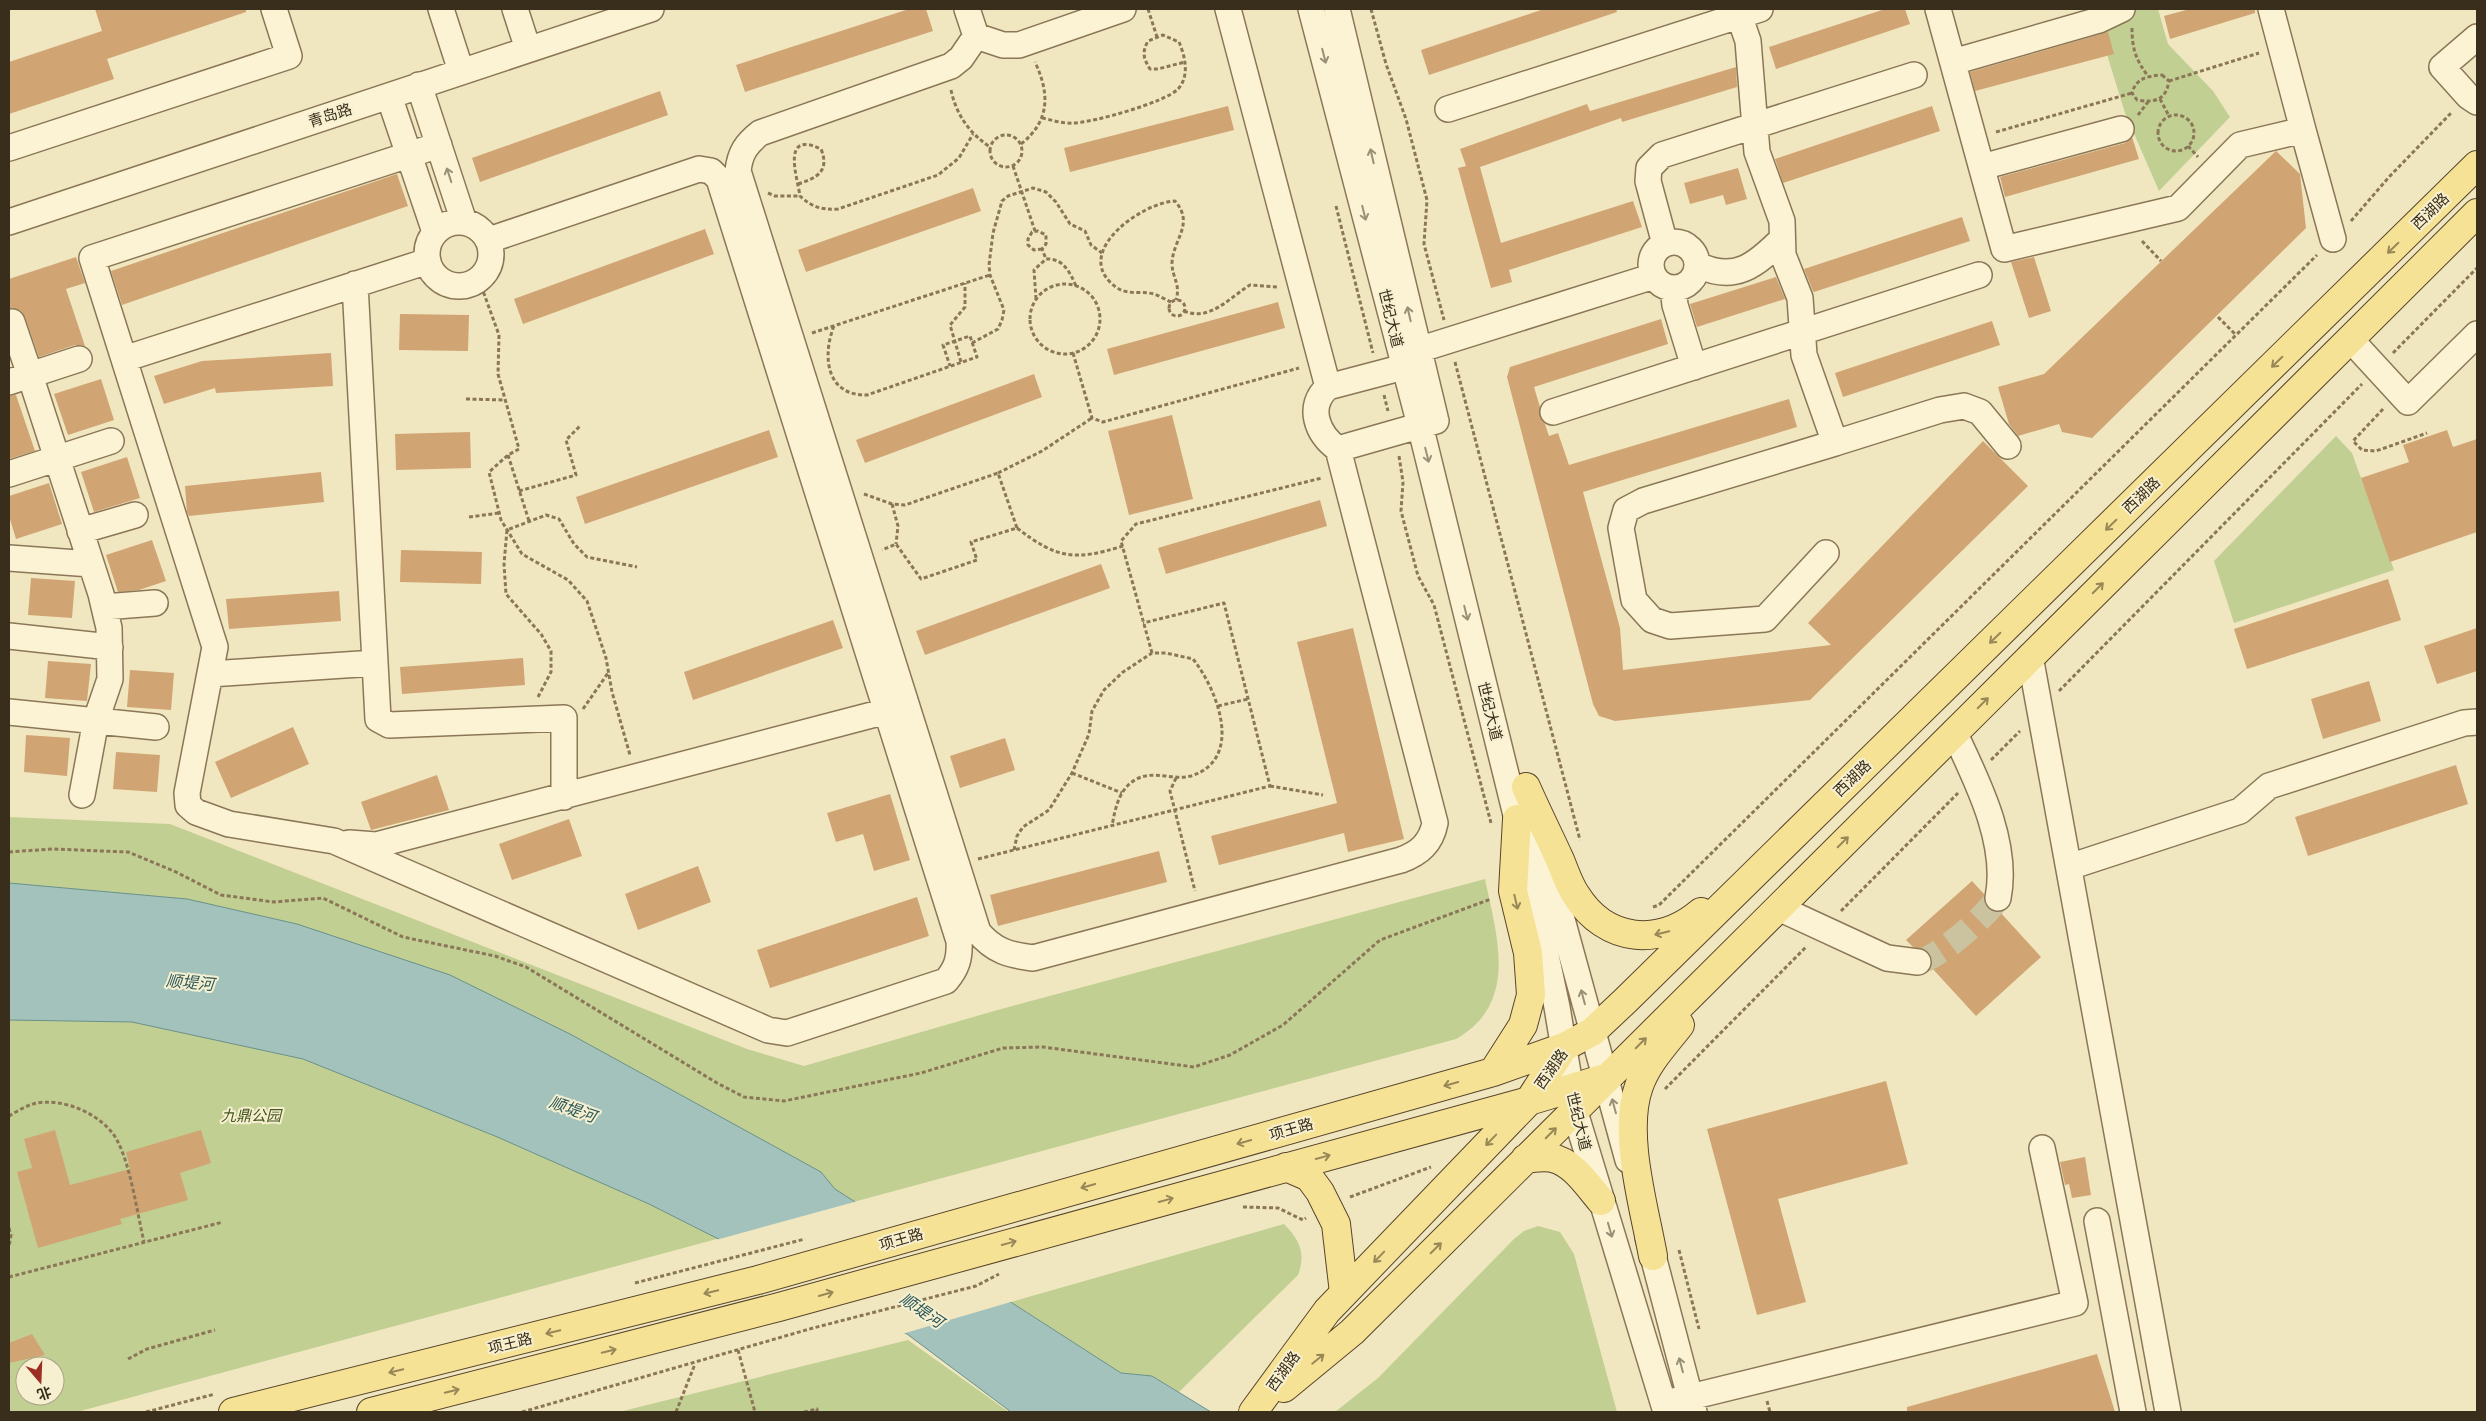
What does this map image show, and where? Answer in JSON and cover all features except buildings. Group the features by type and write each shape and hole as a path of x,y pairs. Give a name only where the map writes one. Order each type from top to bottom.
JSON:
{"main road":[{"name":"西湖路","path":"1253,1412 1327,1312 1529,1101 1564,1047 1592,1032 2477,165"},
{"name":"西湖路","path":"1253,1412 1352,1332 1525,1159 1573,1099 1606,1077 2477,213"},
{"path":"1526,787 1576,896 1596,917 1623,934 1642,936 1667,932 1696,917 1798,831"},
{"path":"1493,1072 1523,1025 1531,995 1528,953 1513,891 1504,822"},
{"path":"1653,1256 1632,1139 1633,1107 1640,1084 1654,1058 1684,1020 1814,871"},
{"name":"项王路","path":"233,1412 758,1280 1493,1072 1564,1047"},
{"path":"371,1412 779,1307 1529,1101 1573,1099"},
{"path":"1525,1159 1548,1157 1560,1160 1572,1169 1601,1201"},
{"path":"1286,1167 1310,1177 1336,1224 1344,1293"}],"street":[{"path":"9,148 289,56 274,9"},
{"path":"441,9 461,71"},
{"path":"515,9 528,50"},
{"name":"青岛路","path":"9,222 651,9"},
{"path":"967,9 976,36"},
{"path":"976,36 1003,45 1026,42 1123,9"},
{"path":"1228,9 1328,388"},
{"name":"世纪大道","path":"1312,9 1414,360"},
{"name":"世纪大道","path":"1337,9 1428,423 1504,822 1564,1047 1573,1099 1601,1201 1665,1408"},
{"path":"1938,9 2004,249 2178,208 2240,145 2303,130"},
{"path":"2271,9 2333,239"},
{"path":"1448,109 1745,11 1757,152 1782,221 1783,255 1800,298 1804,332 1804,356 1835,443"},
{"path":"1953,62 2099,20 2127,16"},
{"path":"976,36 961,58 947,67 760,133 744,149 739,158 738,171 978,932 988,944 1000,952 1033,958 1401,860 1423,849 1433,834 1435,823 1338,449 1328,442 1320,430 1316,416 1316,404 1320,394 1328,388 1378,374 1414,360 1450,341 1663,282 1687,284 1693,279 1698,264 1692,250 1679,243 1665,244 1654,255 1652,262 1663,282 1675,305 1694,367"},
{"path":"2472,99 2442,67 2477,37"},
{"path":"1665,244 1648,181 1649,168 1662,155 1914,75"},
{"path":"419,85 464,222"},
{"path":"389,96 435,232"},
{"path":"1982,167 2121,129"},
{"path":"438,145 92,258 215,647 187,793 188,805 196,812 229,824 334,842 376,845 887,711"},
{"path":"334,842 768,1030 787,1033 946,981 956,970 960,956 959,941 719,179 711,171 699,169 489,240"},
{"path":"464,222 483,231 489,240 491,261 479,280 469,284 448,284 432,271 428,261 430,241 435,232 444,225 464,222"},
{"path":"1698,264 1720,273 1734,272 1761,261 1782,239"},
{"path":"124,359 428,261"},
{"path":"1553,412 1980,275"},
{"path":"354,284 378,719 389,725 564,718 564,797"},
{"path":"12,322 19,378 57,459 104,606 109,628 110,679 96,720 82,795"},
{"path":"2350,339 2408,402 2477,334"},
{"path":"19,378 79,359"},
{"path":"1826,553 1765,619 1670,626 1652,620 1634,600 1621,528 1626,510 1643,501 1940,410 1964,406 1980,412 2008,446"},
{"path":"1338,449 1428,423"},
{"name":"世纪大道","path":"1428,423 1592,1032 1606,1077 1692,1405"},
{"path":"9,474 111,441"},
{"path":"80,530 135,515"},
{"path":"9,558 91,564"},
{"path":"104,606 155,603"},
{"path":"9,636 110,647"},
{"path":"2030,656 2168,1412"},
{"path":"210,674 374,663"},
{"path":"9,712 156,727"},
{"path":"2069,867 2240,811 2269,786 2464,723 2477,722"},
{"path":"1954,732 1974,776 1992,827 2001,880 1998,898"},
{"path":"1781,909 1887,958 1918,962"},
{"path":"1665,1408 1692,1405 2075,1303 2042,1148"},
{"path":"2097,1221 2133,1412"},
{"path":"2069,1276 2106,1270"}],"path":[{"path":"1148,9 1157,37"},
{"path":"1371,9 1386,64 1406,119 1427,200 1424,244 1581,845"},
{"path":"2127,16 2133,51 2148,76"},
{"path":"1042,118 1071,124 1089,121 1166,98 1178,88 1184,78 1185,62 1179,42 1163,35 1157,37 1148,41 1144,49 1144,59 1150,69 1158,69 1185,62"},
{"path":"1022,144 1038,128 1045,108 1043,84 1026,42"},
{"path":"2169,81 2281,46"},
{"path":"947,67 953,101 973,134 990,147"},
{"path":"1973,138 2132,93 2137,82 2148,76 2162,75 2169,81"},
{"path":"2132,93 2137,100 2152,102 2160,99 2168,90 2169,81"},
{"path":"2160,99 2169,116"},
{"path":"1650,908 1659,905 2236,336 2333,239 2389,177 2472,99"},
{"path":"2182,115 2192,123 2194,129 2192,141 2184,149 2166,149 2159,140 2158,129 2164,118 2169,116 2182,115"},
{"path":"763,190 775,196 800,196 812,206 824,210 838,209 938,175 959,158 973,134"},
{"path":"1004,135 1014,136 1022,144 1021,159 1013,166 1007,168 997,164 990,155 990,147 994,139 1004,135"},
{"path":"793,146 812,145 821,149 825,159 822,170 812,180 798,184"},
{"path":"800,196 793,158 795,151 801,146"},
{"path":"1013,166 1035,231"},
{"path":"972,343 998,329 1002,320 1004,310 1002,302 990,275 990,251 1002,201 1008,196 1033,188 1046,192 1056,202 1070,224 1085,231 1091,245 1102,253"},
{"path":"1176,300 1179,289 1172,271 1173,258 1181,237 1184,221 1182,208 1175,201 1162,201 1144,210 1109,238 1102,253 1102,267 1110,282 1130,294 1154,294 1171,302 1176,300 1183,302 1184,311"},
{"path":"1335,201 1394,433 1403,482 1401,510 1418,576 1434,604 1504,822"},
{"path":"1035,231 1044,233 1047,238 1046,244 1042,249 1034,250 1028,244 1029,236 1035,231"},
{"path":"1042,249 1046,260"},
{"path":"1046,260 1060,262 1068,270 1077,286 1092,297 1098,307 1100,318 1098,330 1093,340 1084,348 1073,353 1051,351 1042,346 1034,336 1030,315 1036,299 1034,270 1046,260"},
{"path":"791,340 990,275"},
{"path":"479,280 499,335 498,374 519,449 508,455 489,472 499,513 522,554 568,580 586,601 606,658 612,692 636,778"},
{"path":"962,362 950,324 965,307 967,299 965,283"},
{"path":"1036,299 1049,288 1060,284 1077,286"},
{"path":"1184,311 1191,314 1218,308 1250,285 1303,292"},
{"path":"1171,302 1169,309 1172,314 1180,315 1184,311"},
{"path":"2218,317 2236,336"},
{"path":"834,326 827,348 828,365 833,380 856,395 867,395 977,357 970,336 943,345 950,366"},
{"path":"1073,353 1092,418"},
{"path":"1092,418 1103,422 1322,362"},
{"path":"2399,392 2353,441 2362,450 2376,451 2427,433"},
{"path":"466,399 505,400"},
{"path":"835,479 854,490 892,504 905,505 998,473 1056,443 1092,418"},
{"path":"519,491 576,475 566,440 581,425"},
{"path":"508,455 529,521"},
{"path":"998,473 1017,528 1053,551 1079,556 1122,546"},
{"path":"1152,653 1121,541 1136,524 1344,473"},
{"path":"892,504 898,526 896,544 921,579 977,560 971,542 1017,528"},
{"path":"469,517 499,513"},
{"path":"507,530 546,515 559,519 574,544 587,557 637,567"},
{"path":"507,530 504,564 506,594 541,634 551,651 551,672 526,719"},
{"path":"860,558 896,544"},
{"path":"1143,622 1224,603 1270,786"},
{"path":"1014,850 1017,836 1023,827 1049,810 1072,774 1089,734 1092,711 1104,690 1123,672 1152,653 1166,653 1194,659 1211,684 1218,706 1222,728 1221,744 1215,759 1192,776 1176,778 1164,774 1137,778 1122,793 1116,805 1112,826"},
{"path":"564,718 581,712 609,673"},
{"path":"1218,706 1248,699"},
{"path":"1072,774 1122,793"},
{"path":"1176,778 1170,791 1200,914"},
{"path":"957,865 1270,786 1323,795"},
{"path":"9,852 52,848 128,852 176,872 221,895 274,902 323,898 403,937 495,956 526,967 717,1083 744,1097 784,1101 921,1073 1002,1048 1044,1047 1194,1067 1230,1055 1283,1025 1380,940 1513,891"},
{"path":"9,1116 33,1104 53,1103 75,1106 107,1125 118,1141 125,1160 144,1242"},
{"path":"9,1277 223,1222"},
{"path":"9,1228 11,1235 9,1247"},
{"path":"522,1412 814,1328 976,1286"},
{"path":"128,1358 147,1349 216,1330"},
{"path":"738,1350 755,1412"},
{"path":"676,1412 695,1363"},
{"path":"804,1412 817,1409 817,1412"}],"green space":[{"path":"2093,9 2158,9 2168,44 2213,91 2230,117 2159,191 2125,113"},
{"path":"2336,436 2352,453 2394,570 2234,623 2214,561"},
{"name":"九鼎公园","path":"9,817 170,824 747,1049 804,1066 994,1011 1485,879 1498,946 1499,967 1496,988 1489,1007 1476,1024 1456,1039 77,1412 9,1412"},
{"path":"1284,1224 1298,1242 1300,1248 1301,1260 1298,1275 1179,1392 1152,1376 1121,1373 1011,1302"},
{"path":"1538,1226 1560,1232 1574,1254 1617,1412 1335,1412 1378,1378 1514,1239 1524,1231"},
{"path":"908,1340 1009,1412 619,1412"}],"water":[{"name":"顺堤河","path":"9,883 187,899 297,924 450,975 570,1034 821,1172 835,1189 1121,1373 1152,1376 1211,1412 1011,1412 907,1334 649,1204 495,1136 303,1059 132,1022 9,1020"}],"pier":[{"path":"858,1201 1014,1301 902,1334 716,1240"}],"tunnel":[{"path":"1918,962 1927,959 1950,945 1983,915 1998,898"}]}
